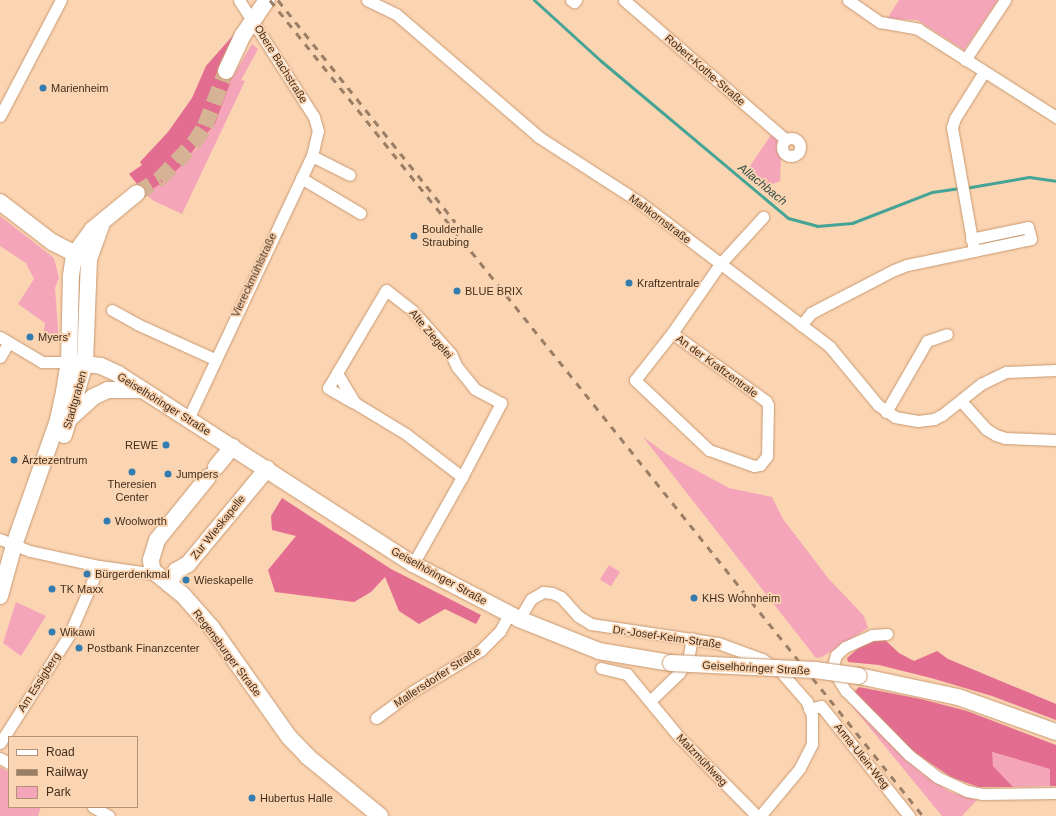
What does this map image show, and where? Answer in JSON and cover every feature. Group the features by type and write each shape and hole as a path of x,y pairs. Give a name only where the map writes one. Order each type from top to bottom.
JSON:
{"main road":[{"path":"226,71 236,47 253,19 267,0"},
{"path":"0,202 52,242 81,257 81,242 102,222 138,193"},
{"name":"Stadtgraben","path":"12,544 58,420 69,362 71,276 81,257"},
{"name":"Stadtgraben","path":"12,544 69,419 85,363 81,257"},
{"name":"Geiselhöringer Straße","path":"69,362 85,363 118,374 413,564 514,617 599,651 671,663 815,670 859,676 958,698 1056,732"},
{"path":"69,419 86,402 108,390 144,391"},
{"path":"155,574 151,560 157,540 232,447"},
{"name":"Zur Wieskapelle","path":"169,584 176,571 188,564 266,469"},
{"path":"0,594 12,544"},
{"name":"Regensburger Straße","path":"155,574 182,594 212,628 281,726 304,753 380,816"}],"street":[{"path":"0,116 61,0"},
{"name":"Obere Bachstraße","path":"239,0 253,19 314,117 318,131"},
{"name":"Mahkornstraße","path":"367,0 396,14 539,137 638,201 830,347 886,412"},
{"name":"Robert-Kothe-Straße","path":"624,0 786,140"},
{"path":"848,0 880,22 918,29 1056,117"},
{"path":"965,60 1005,0"},
{"path":"974,251 961,185 952,127 955,118 984,72"},
{"name":"Viereckmühlstraße","path":"188,419 214,359 312,156 318,131"},
{"path":"312,156 350,175"},
{"path":"301,178 360,213"},
{"name":"An der Kraftzentrale","path":"672,333 766,401 768,405 768,456 764,463 754,466 708,450 635,380 672,333 720,264 763,217"},
{"path":"801,325 811,313 894,270 907,265 1031,239 1028,227 971,238"},
{"path":"1005,232 1007,244"},
{"name":"Alte Ziegelei","path":"413,564 462,477 501,404 475,389 457,367 451,354 405,304 386,290 337,373 355,403 406,434 462,477"},
{"path":"112,310 137,324 214,359"},
{"path":"947,334 927,341 886,412 904,420 926,420 942,415 980,384 1006,372 1056,370"},
{"path":"0,358 4,340 42,362 69,362"},
{"path":"961,401 986,429 996,435 1005,438 1056,440"},
{"path":"12,544 100,566 155,574"},
{"name":"Am Essigberg","path":"0,743 76,621 100,566"},
{"name":"Dr.-Josef-Keim-Straße","path":"514,617 531,600 543,592 552,593 561,597 578,616 591,624 692,638 740,650 762,659 795,686 809,709 814,730 807,757 792,780 759,816"},
{"name":"Mallersdorfer Straße","path":"376,718 410,693 488,644 514,617"},
{"path":"888,634 872,635 845,647 836,655 832,669 846,691 910,755 937,777 967,791 982,794 1056,792"},
{"path":"650,701 678,673 688,660 692,638"},
{"name":"Malzmühlweg","path":"601,668 627,674 680,738 759,816"},
{"name":"Anna-Ulein-Weg","path":"809,709 821,706 909,816"},
{"path":"94,808 109,816"}],"green space":[{"path":"899,0 998,0 964,50 917,20 887,19"},
{"path":"252,44 258,49 241,80 245,81 182,214 154,201 145,194 162,183 201,144 215,124 233,76"},
{"path":"771,135 778,139 777,148 781,157 780,181 768,186 748,169"},
{"path":"0,216 54,258 59,278 55,288 59,342 43,337 45,323 18,304 34,279 26,263 0,246"},
{"path":"643,437 668,455 729,488 772,497 783,519 828,578 864,616 868,628 822,657 816,658"},
{"path":"609,565 620,572 611,586 600,579"},
{"path":"16,602 46,616 21,656 3,643"},
{"path":"843,695 921,773 950,792 977,800 962,816 942,816"},
{"path":"991,752 1051,769 1050,786 1013,787 993,766"},
{"path":"0,767 8,771 8,808 41,808 38,816 0,816"}],"shaded area":[{"path":"236,32 222,72 233,76 215,124 180,167 162,183 145,194 129,174 142,165 140,162 168,132 192,98 206,66"},
{"path":"282,498 391,569 481,615 476,624 445,609 419,624 399,611 385,577 371,592 354,602 275,592 268,570 296,536 272,530 271,516"},
{"path":"884,639 899,653 914,661 937,651 948,659 1056,704 1056,720 992,696 931,678 879,665 848,662 847,658 861,646 871,641"},
{"path":"859,687 921,699 967,711 1056,745 1056,786 1050,786 1050,769 992,752 993,766 1013,787 978,787 951,777 911,750 853,693"}],"waterway":[{"name":"Allachbach","path":"534,0 601,61 788,218 817,226 852,223 932,192 960,188"},
{"name":"Allachbach","path":"965,188 1029,177 1056,181"}],"tunnel":[{"path":"137,193 160,179 194,143 205,126 226,71"}],"railway":[{"path":"270,0 923,816"},
{"path":"278,0 455,222"}],"place":[{"name":"Marienheim","path":"43,88"},
{"name":"Boulderhalle Straubing","path":"414,236"},
{"name":"Kraftzentrale","path":"629,283"},
{"name":"BLUE BRIX","path":"457,291"},
{"name":"Myers'","path":"30,337"},
{"name":"REWE","path":"166,445"},
{"name":"Ärztezentrum","path":"14,460"},
{"name":"Theresien Center","path":"132,472"},
{"name":"Jumpers","path":"168,474"},
{"name":"Woolworth","path":"107,521"},
{"name":"Bürgerdenkmal","path":"87,574"},
{"name":"Wieskapelle","path":"186,580"},
{"name":"TK Maxx","path":"52,589"},
{"name":"KHS Wohnheim","path":"694,598"},
{"name":"Wikawi","path":"52,632"},
{"name":"Postbank Finanzcenter","path":"79,648"},
{"name":"Hubertus Halle","path":"252,798"}]}
